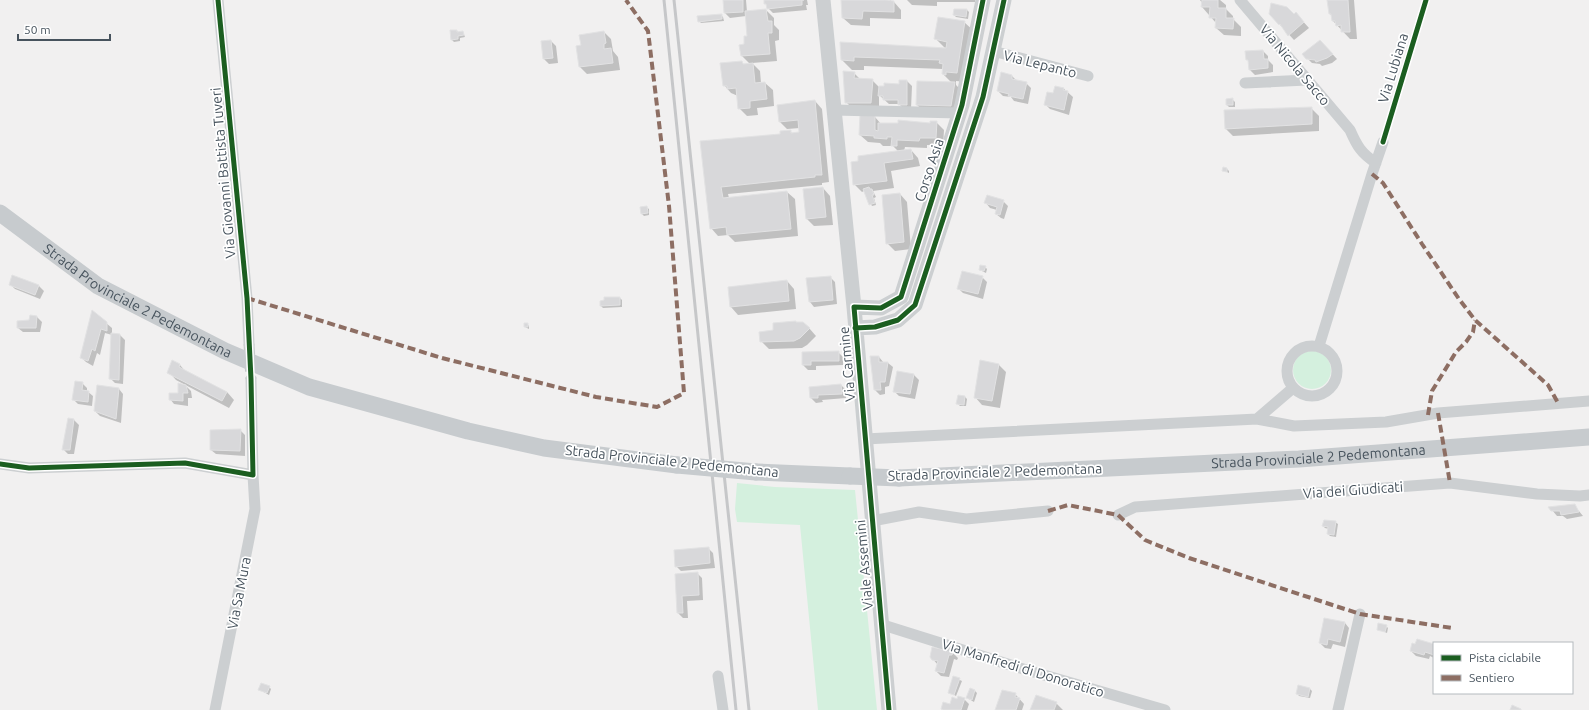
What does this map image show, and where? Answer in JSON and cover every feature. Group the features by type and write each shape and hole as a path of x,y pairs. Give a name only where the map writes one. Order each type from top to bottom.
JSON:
{"main road":[{"name":"Strada Provinciale 2 Pedemontana","path":"0,213 98,286 225,351 309,388 468,431 544,448 677,465 756,472 899,478 1299,458 1589,436"}],"street":[{"name":"Via Giovanni Battista Tuveri","path":"218,0 247,298 249,344"},
{"name":"Via Carmine","path":"823,0 864,419"},
{"name":"Corso Asia","path":"854,307 881,308 901,298 959,113 983,0"},
{"name":"Corso Asia","path":"856,328 875,327 898,320 915,305 982,97 1004,0"},
{"name":"Via Nicola Sacco","path":"1240,0 1350,130 1363,155 1376,163"},
{"name":"Via Lepanto","path":"993,52 1088,76"},
{"path":"1245,83 1307,80"},
{"path":"834,110 959,113"},
{"path":"1319,346 1383,142"},
{"path":"1319,346 1333,356 1338,372 1336,381 1328,390 1316,396 1308,396 1293,388 1287,373 1288,365 1291,357 1296,351 1303,347 1319,346"},
{"name":"Via Sa Mura","path":"215,710 255,509 251,379"},
{"path":"1257,419 1293,388"},
{"path":"865,439 1257,419 1294,426 1386,422 1438,413 1589,401"},
{"name":"Viale Assemini","path":"864,419 880,624 889,710"},
{"path":"0,464 29,468 184,463 253,475"},
{"name":"Via dei Giudicati","path":"1118,515 1135,507 1450,483 1537,494 1589,495"},
{"path":"872,521 918,512 966,519 1048,511"},
{"path":"1338,710 1360,614"},
{"name":"Via Manfredi di Donoratico","path":"880,624 1020,668 1165,710"},
{"path":"718,676 724,710"}],"green space":[{"path":"1308,351 1316,351 1326,356 1330,363 1330,377 1326,384 1316,389 1308,389 1298,384 1296,381 1293,374 1293,366 1298,356 1301,354"},
{"path":"737,483 775,487 855,490 877,710 818,710 800,525 737,522 735,509"}],"building":[{"path":"723,0 743,0 743,12 724,13"},
{"path":"764,0 802,0 802,5 767,9 766,4 764,4"},
{"path":"841,0 894,1 894,12 863,11 862,19 842,18"},
{"path":"1202,0 1218,0 1218,8 1226,8 1226,18 1234,18 1233,29 1215,28 1216,18 1209,18 1210,7 1201,7"},
{"path":"1327,0 1348,0 1350,32 1341,32 1341,25 1336,26 1335,21 1332,21 1331,14 1329,14"},
{"path":"1271,3 1287,7 1294,14 1296,12 1304,22 1288,36 1280,24 1279,25 1269,14"},
{"path":"766,9 768,21 772,21 772,33 768,33 770,54 741,56 739,45 744,44 744,36 747,36 745,11"},
{"path":"954,9 967,9 966,17 953,15"},
{"path":"722,14 722,19 698,22 697,16"},
{"path":"938,17 965,21 957,73 946,72 946,75 942,74 943,64 939,63 940,60 854,57 854,61 841,60 840,42 946,48 947,42 934,39"},
{"path":"450,30 457,30 457,32 463,31 464,35 458,36 458,39 451,40"},
{"path":"604,31 606,43 604,44 604,49 611,48 613,63 579,67 576,46 581,45 579,35"},
{"path":"551,40 553,58 543,59 541,41"},
{"path":"1320,40 1333,54 1316,62 1315,60 1306,59 1302,54"},
{"path":"1263,50 1264,59 1268,59 1268,68 1249,70 1245,51"},
{"path":"742,61 743,64 753,63 755,83 765,82 767,99 750,101 750,108 738,109 736,88 727,89 727,86 723,86 720,63"},
{"path":"843,71 855,72 854,78 873,79 871,103 845,103"},
{"path":"1001,72 1012,75 1012,79 1027,82 1023,99 1008,96 1009,94 997,91"},
{"path":"899,80 907,80 907,105 898,105 898,100 883,100 883,96 878,96 879,86 884,86 884,83 899,84"},
{"path":"917,81 955,82 951,106 916,105"},
{"path":"1055,86 1064,88 1063,90 1068,91 1064,110 1044,105 1047,92 1053,93"},
{"path":"1233,98 1233,105 1226,105 1226,99"},
{"path":"815,100 822,175 721,187 723,198 787,191 791,229 727,235 726,227 710,229 700,141 780,134 780,131 791,130 791,133 799,132 798,120 779,122 777,105"},
{"path":"1312,107 1312,124 1225,129 1224,110"},
{"path":"860,115 875,116 875,130 878,131 878,123 898,123 898,120 930,123 930,121 937,121 936,138 920,138 919,141 897,140 897,146 891,146 892,137 887,137 887,139 859,135"},
{"path":"911,149 913,159 884,163 887,181 853,185 851,162 858,161 858,156"},
{"path":"1223,167 1227,168 1227,172 1222,171"},
{"path":"823,187 826,217 806,219 803,189"},
{"path":"869,187 872,189 874,195 872,195 875,203 869,205 863,189"},
{"path":"900,193 904,242 886,244 882,195"},
{"path":"987,195 1004,200 1000,215 995,214 997,207 984,203"},
{"path":"647,206 648,213 641,214 640,207"},
{"path":"980,265 986,266 984,271 979,270"},
{"path":"962,271 983,276 978,294 957,289"},
{"path":"12,275 39,285 35,295 9,285"},
{"path":"831,276 833,300 809,302 806,278"},
{"path":"787,280 789,301 730,307 728,287"},
{"path":"604,297 620,297 620,305 600,306 600,301 604,300"},
{"path":"92,310 107,322 107,331 101,329 95,351 92,349 88,361 80,358"},
{"path":"30,315 37,316 36,328 17,328 17,321 29,320"},
{"path":"796,321 803,322 810,328 800,338 794,341 760,342 759,332 773,330 773,323"},
{"path":"524,323 528,323 528,327 524,327"},
{"path":"111,333 120,334 119,380 109,379"},
{"path":"839,351 839,361 811,361 811,365 802,365 802,352"},
{"path":"870,356 879,356 879,362 888,362 885,382 880,382 881,390 874,390"},
{"path":"172,360 180,364 179,367 227,392 222,401 167,373"},
{"path":"980,360 999,364 992,401 974,398"},
{"path":"897,371 914,374 910,394 893,392"},
{"path":"75,381 83,382 82,390 89,391 88,402 72,400"},
{"path":"178,383 186,385 188,393 183,393 183,401 169,400 169,393 178,393"},
{"path":"841,384 842,394 818,395 818,398 810,398 809,387"},
{"path":"97,385 119,388 116,419 94,411"},
{"path":"958,395 965,396 964,405 956,404"},
{"path":"68,418 74,419 70,450 62,450"},
{"path":"241,429 240,451 210,450 210,430"},
{"path":"1575,504 1579,512 1561,515 1560,511 1551,511 1548,507"},
{"path":"1324,520 1336,521 1334,535 1327,534 1328,527 1322,526"},
{"path":"709,547 710,563 675,567 674,550"},
{"path":"698,572 699,595 682,596 683,613 677,613 675,574"},
{"path":"1324,618 1345,622 1340,642 1328,639 1327,645 1319,643"},
{"path":"1378,623 1387,625 1385,632 1377,630"},
{"path":"1417,639 1433,644 1433,655 1425,652 1424,655 1410,651 1412,643 1415,644"},
{"path":"932,647 953,652 952,655 949,655 944,673 935,671 938,661 932,660 930,657"},
{"path":"953,676 960,678 954,695 948,693"},
{"path":"261,683 270,686 267,693 258,690"},
{"path":"1298,685 1310,688 1308,697 1296,694"},
{"path":"970,688 975,690 972,700 966,698"},
{"path":"1002,690 1016,693 1015,697 1020,698 1016,710 995,710"},
{"path":"1036,695 1057,702 1054,710 1030,710"},
{"path":"958,696 965,698 961,710 941,709 943,702 950,704 952,697 957,699"},
{"path":"1512,705 1521,709 1521,710 1510,710"}],"tunnel":[{"path":"249,344 251,379"}],"railway":[{"path":"664,0 736,710"},
{"path":"674,0 749,710"}],"marked path":[{"path":"247,298 442,358 596,397 657,407 684,393 669,206 648,31 626,0"},
{"path":"1372,174 1383,183 1422,244 1475,320 1548,385 1558,403"},
{"path":"1428,415 1432,391 1456,352 1473,332 1475,320"},
{"path":"1438,413 1450,483"},
{"path":"1048,511 1068,505 1118,515 1145,540 1189,558 1360,614 1452,628"}],"cycle path":[{"path":"0,464 29,468 185,463 253,475 251,379 247,298 218,0"},
{"path":"889,710 854,307 881,308 901,297 962,105 983,0"},
{"path":"855,328 875,327 898,320 915,305 983,97 1004,0"},
{"name":"Via Lubiana","path":"1383,142 1426,0"}]}
